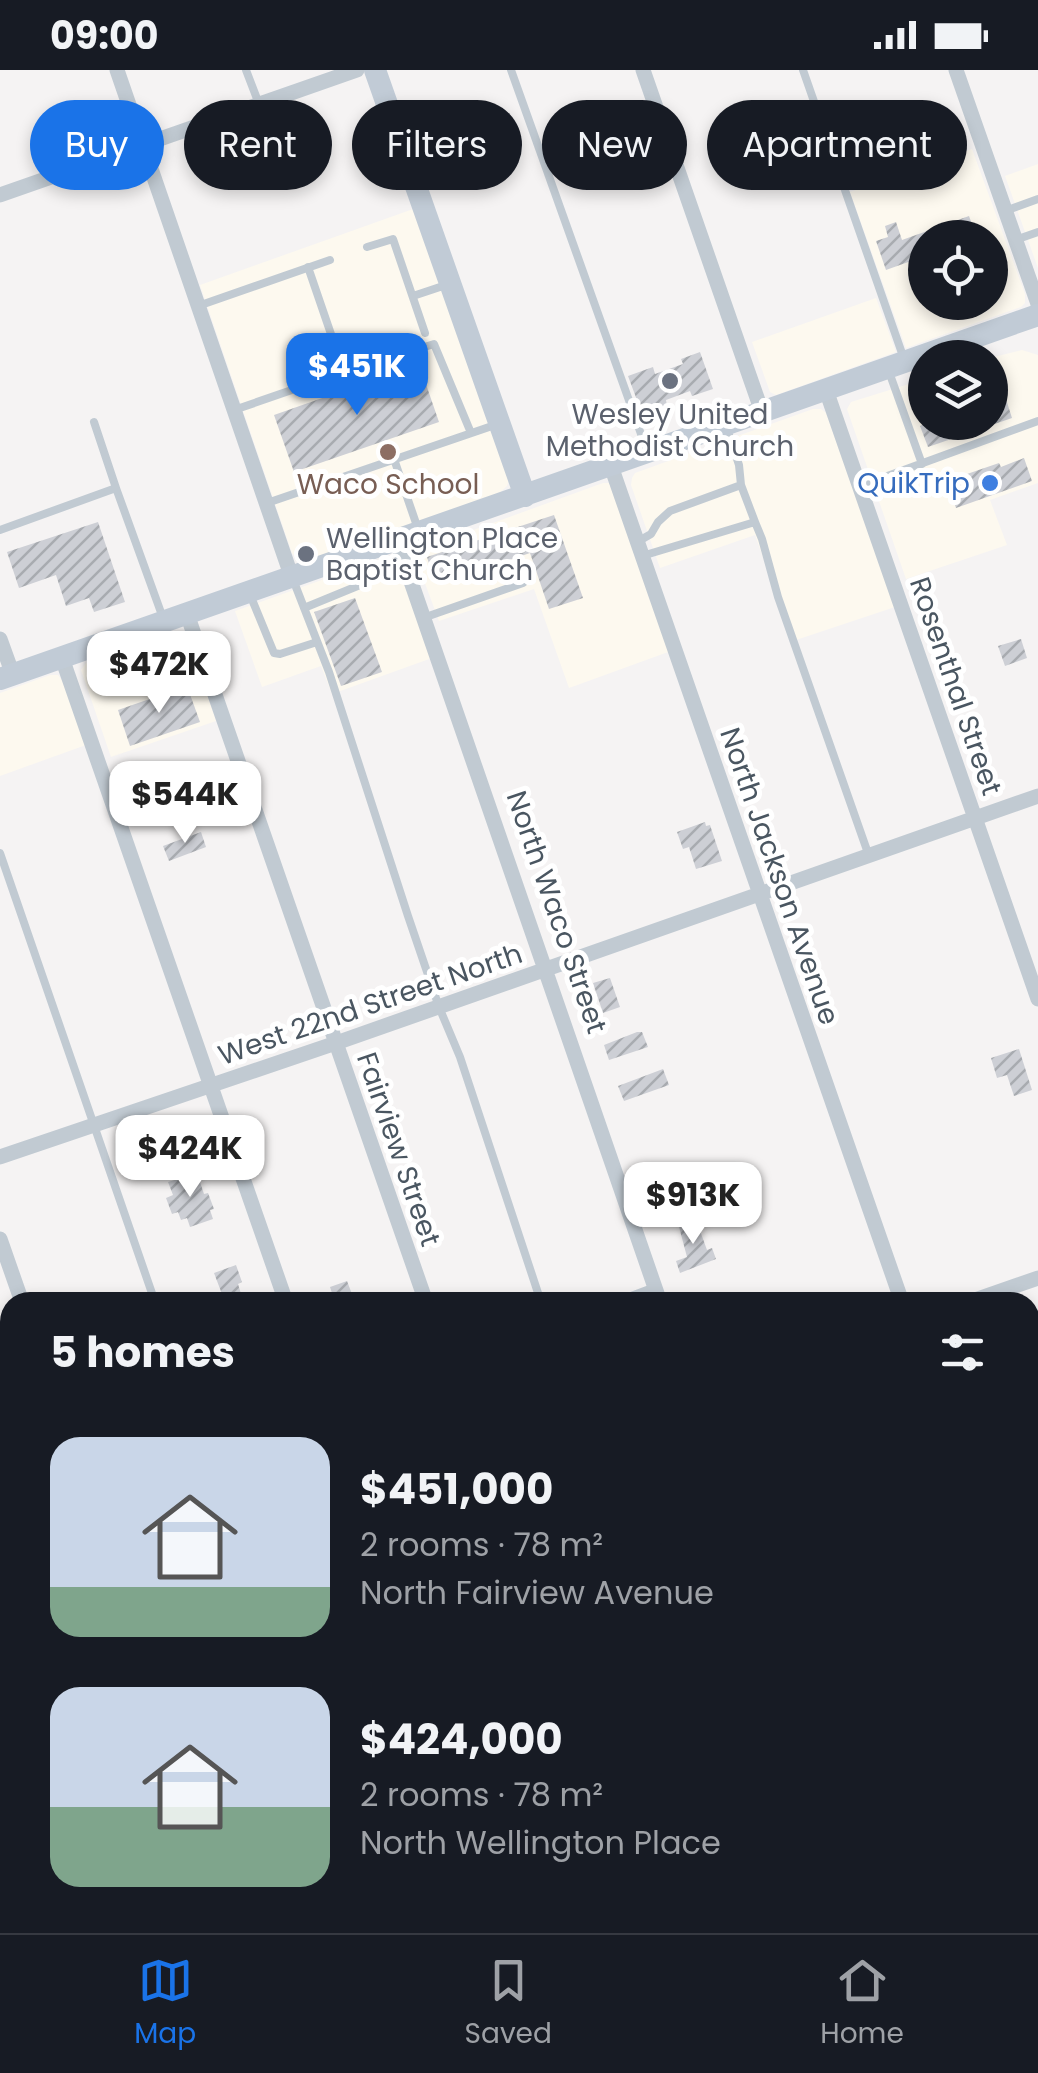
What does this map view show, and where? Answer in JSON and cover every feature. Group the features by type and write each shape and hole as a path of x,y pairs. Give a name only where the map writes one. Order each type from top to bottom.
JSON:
{"main road":[{"path":"376,70 525,496"},
{"path":"6,677 1038,315"}],"street":[{"path":"116,70 126,100"},
{"path":"270,100 357,70"},
{"path":"643,70 762,412"},
{"path":"956,70 1038,304"},
{"path":"0,195 30,184"},
{"path":"158,190 292,578"},
{"name":"Rosenthal Street","path":"826,390 1038,999"},
{"name":"North Jackson Avenue","path":"611,466 899,1292"},
{"name":"North Waco Street","path":"397,541 657,1292"},
{"name":"Fairview Street","path":"175,618 336,1043 423,1292"},
{"path":"0,639 6,677"},
{"path":"62,658 283,1292"},
{"name":"West 22nd Street North","path":"0,1157 1038,796"},
{"path":"0,1239 19,1292"},
{"path":"998,1292 1038,1278"}],"lane":[{"path":"246,70 257,100"},
{"path":"511,70 648,453"},
{"path":"803,70 896,366 922,464"},
{"path":"1006,211 1037,202"},
{"path":"1016,240 1038,232"},
{"path":"368,247 393,239 425,333"},
{"path":"198,306 330,260"},
{"path":"308,267 344,372"},
{"path":"413,296 450,283"},
{"path":"234,410 434,344 471,433"},
{"path":"860,486 1038,421"},
{"path":"94,422 116,488 175,618"},
{"path":"266,503 500,423"},
{"path":"726,425 741,485 762,539 778,597 869,856"},
{"path":"394,459 420,534"},
{"path":"640,549 670,511 741,485"},
{"path":"0,530 116,488"},
{"path":"640,549 755,522"},
{"path":"304,608 364,580 360,554"},
{"path":"292,578 354,747 539,1292"},
{"path":"423,618 523,583"},
{"path":"250,592 274,653 317,642"},
{"path":"0,853 152,1292"}],"shaded area":[{"path":"972,149 998,220 908,220 908,320 985,320 928,340 908,340 906,348 850,192 967,190 967,151"},
{"path":"1038,164 1038,268 1005,176"},
{"path":"416,208 510,476 507,486 498,494 312,560 299,561 292,553 200,285"},
{"path":"1008,247 1025,294 1021,307 1008,312"},
{"path":"876,298 896,352 776,395 770,392 752,342"},
{"path":"1022,350 1038,355 1038,483 990,500 1007,545 906,579 847,409 851,402 908,384 908,440 1008,440 1008,354"},
{"path":"813,409 826,413 895,607 793,641 755,535 660,568 631,485 635,473"},
{"path":"609,483 671,651 569,688 534,589 439,621 417,562 421,549"},
{"path":"383,558 398,564 432,658 332,694 321,666 262,687 235,611"},
{"path":"175,632 187,636 216,721 111,757 81,670 86,663"},
{"path":"58,675 63,682 86,745 0,776 0,693"}],"building":[{"path":"896,222 902,240 908,238 908,262 886,270 876,241 888,237 885,226"},
{"path":"700,352 713,389 692,396 690,391 666,400 669,419 647,427 628,376 653,367 655,374 683,364 681,359"},
{"path":"419,364 439,422 294,472 274,415"},
{"path":"925,440 948,440 928,447"},
{"name":"QuikTrip","path":"1024,458 1032,481 956,508 948,485 968,478 967,474"},
{"path":"554,515 583,598 549,609 530,553 469,574 467,568 434,580 427,557"},
{"path":"98,522 125,602 94,612 89,598 66,606 56,575 19,588 7,552"},
{"path":"355,598 382,672 341,686 314,612"},
{"path":"1021,639 1027,658 1005,666 998,646"},
{"path":"187,686 200,722 130,746 118,710"},
{"path":"705,822 710,825 722,861 696,869 689,847 683,849 677,832"},
{"path":"201,832 206,847 169,861 163,846"},
{"path":"610,978 620,1007 603,1013 593,983"},
{"path":"642,1032 648,1047 609,1060 604,1045"},
{"path":"1019,1049 1032,1090 1014,1096 1007,1075 997,1078 991,1058"},
{"path":"663,1069 669,1085 624,1101 618,1086"},
{"path":"197,1173 214,1209 210,1210 213,1219 190,1227 187,1218 181,1220 178,1212 172,1214 166,1198 173,1195 168,1182"},
{"path":"695,1217 707,1250 712,1248 716,1259 680,1273 676,1261 687,1257 678,1223"},
{"path":"236,1265 242,1282 238,1284 240,1292 221,1292 214,1273"},
{"path":"347,1281 351,1292 332,1292 330,1287"}],"place":[{"name":"Wesley United Methodist Church","path":"670,381"},
{"name":"Waco School","path":"388,452"},
{"name":"QuikTrip","path":"990,483"},
{"name":"Wellington Place Baptist Church","path":"306,554"}]}
